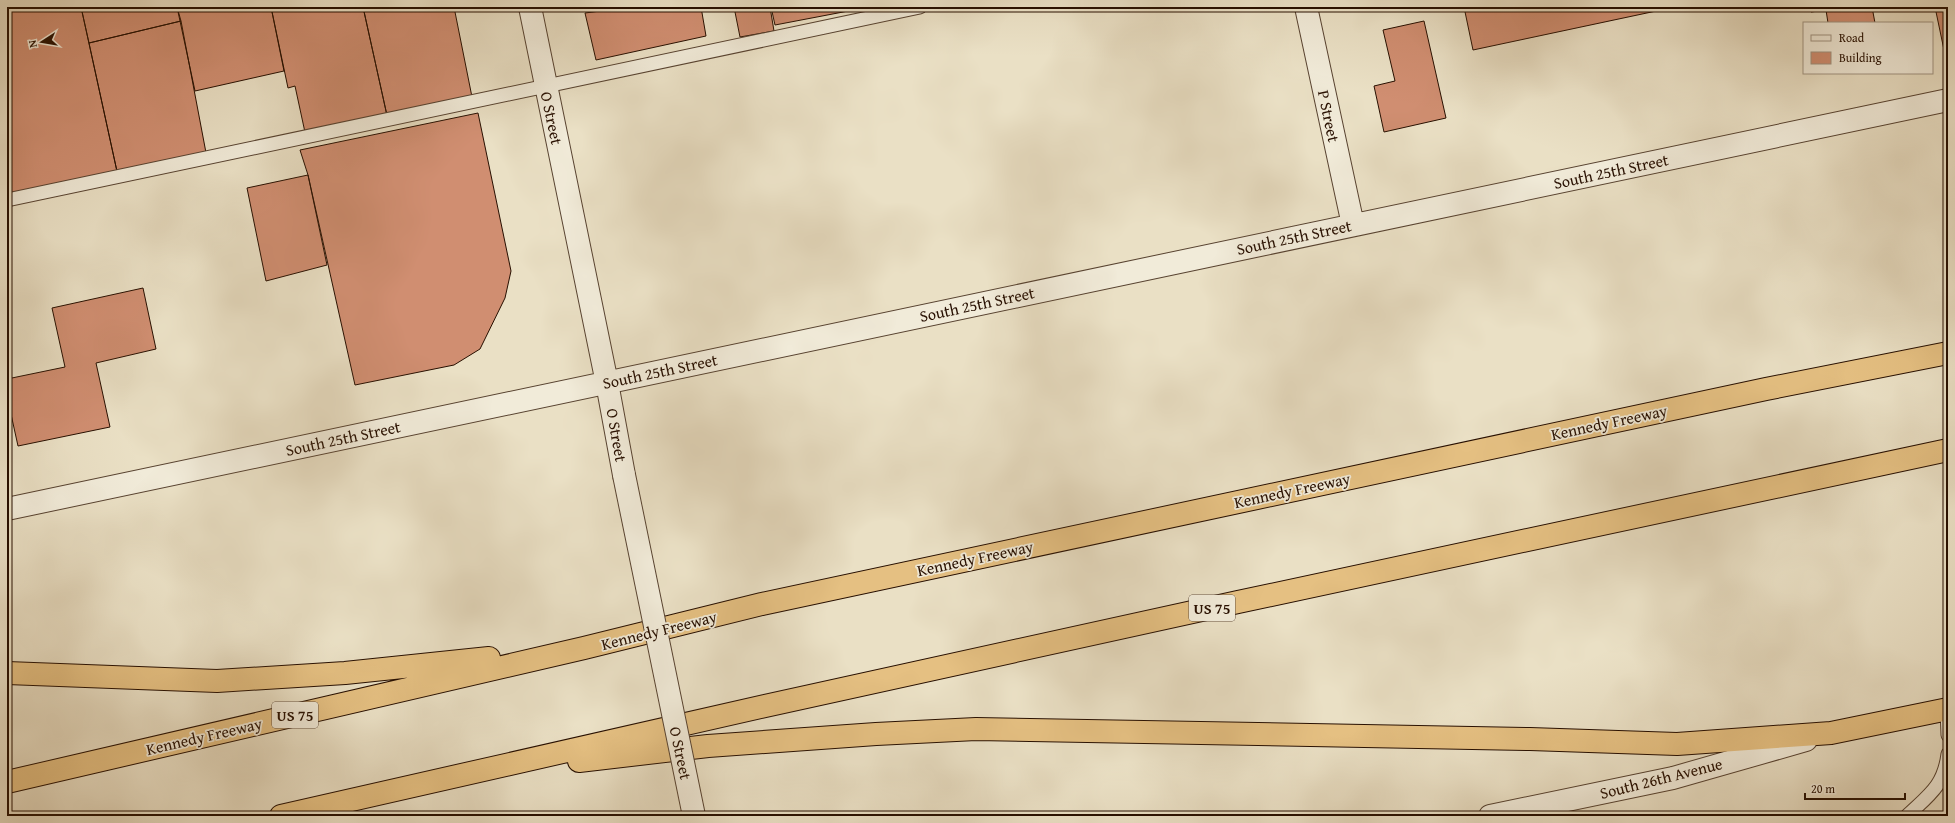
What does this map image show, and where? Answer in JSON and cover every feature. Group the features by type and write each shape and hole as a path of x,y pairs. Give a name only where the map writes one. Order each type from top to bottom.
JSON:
{"highway":[{"name":"Kennedy Freeway","path":"7,782 584,648 778,600 1758,390 1948,353"},
{"name":"US 75","path":"281,816 765,706 1230,604 1948,450"},
{"path":"7,672 217,681 345,673 584,648"},
{"path":"477,772 708,746 876,734 976,729 1522,739 1677,744 1831,733 1947,710"}],"street":[{"name":"O Street","path":"530,7 694,816"},
{"name":"P Street","path":"1306,7 1353,225"},
{"name":"South 25th Street","path":"7,509 1948,100"},
{"name":"South 26th Avenue","path":"1490,816 1673,778 1831,733"}],"lane":[{"path":"7,200 920,7"},
{"path":"1947,710 1948,735"},
{"path":"1907,816 1937,788 1946,768 1948,754"}],"building":[{"path":"7,7 81,7 118,176 7,200"},
{"path":"81,7 177,7 181,21 89,43"},
{"path":"177,7 271,7 284,71 195,91"},
{"path":"271,7 363,7 388,120 306,137 295,86 288,88"},
{"path":"363,7 454,7 473,102 388,120"},
{"path":"624,7 701,7 706,36 596,60 585,13"},
{"path":"734,7 770,7 774,31 740,37"},
{"path":"771,7 864,7 864,8 775,25"},
{"path":"1464,7 1675,7 1473,50"},
{"path":"1810,7 1872,7 1875,22 1828,22 1826,10 1811,12"},
{"path":"1935,7 1948,7 1948,49 1944,50"},
{"path":"181,21 207,158 118,176 89,43"},
{"path":"1424,21 1446,118 1384,132 1374,86 1395,81 1383,30"},
{"path":"478,113 511,271 505,298 480,349 454,365 355,385 308,175 300,150"},
{"path":"308,175 327,265 266,281 247,188"},
{"path":"143,288 156,349 96,363 110,427 18,446 7,396 7,379 65,367 52,308"}]}
